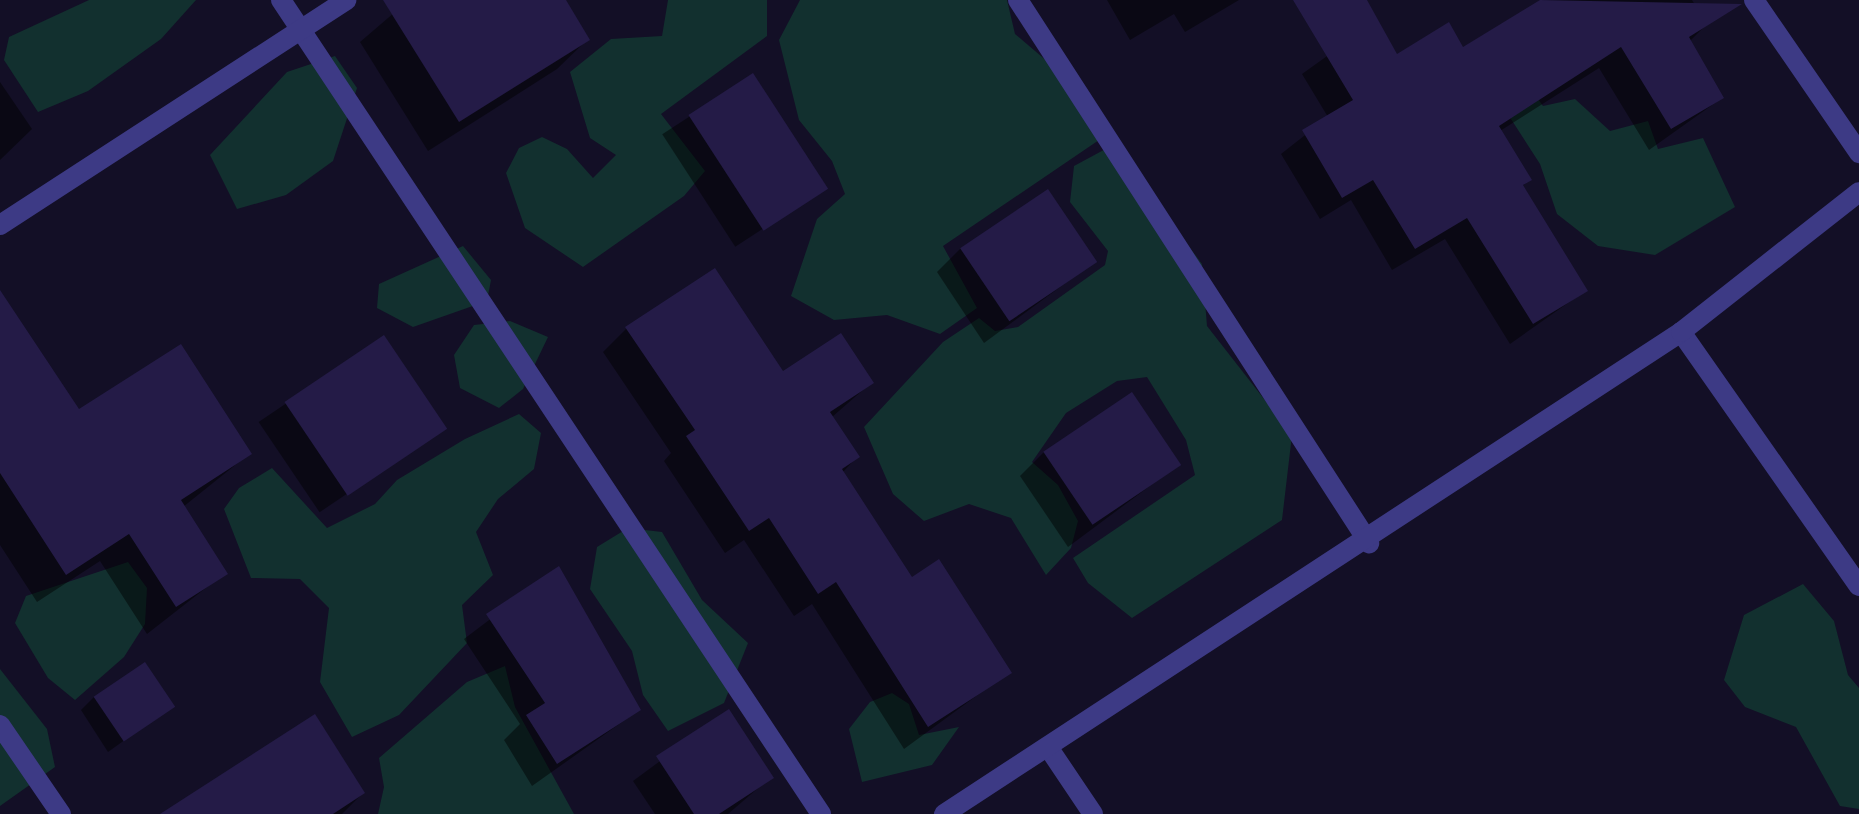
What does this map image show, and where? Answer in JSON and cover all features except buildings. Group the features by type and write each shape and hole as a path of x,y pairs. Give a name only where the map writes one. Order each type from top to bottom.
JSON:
{"street":[{"path":"281,0 821,814"},
{"path":"0,225 346,0"},
{"path":"1018,0 1369,543"},
{"path":"1754,0 1859,153"},
{"path":"944,814 1050,750 1369,543 1681,332 1859,192"},
{"path":"1681,332 1859,586"},
{"path":"0,725 61,814"},
{"path":"1050,750 1093,814"}],"green space":[{"path":"89,0 196,0 161,39 88,91 38,112 4,60 9,37"},
{"path":"668,0 767,0 767,36 661,114 705,171 684,196 583,267 525,228 506,173 519,148 542,137 567,149 593,178 616,155 590,138 570,72 611,39 662,36"},
{"path":"800,0 1007,0 1015,34 1082,91 1102,138 943,246 977,308 940,334 887,315 834,320 791,296 817,219 845,194 832,161 799,120 779,40"},
{"path":"335,56 357,88 333,161 286,195 237,209 210,155 287,72"},
{"path":"1524,79 1543,106 1575,99 1610,131 1648,121 1658,149 1703,138 1735,207 1655,255 1598,246 1557,214 1540,164 1498,99"},
{"path":"1113,145 1202,264 1207,326 1292,435 1282,520 1132,618 1088,583 1073,558 1195,475 1186,440 1147,377 1117,381 1066,413 1032,462 1058,485 1078,521 1071,548 1046,575 1011,518 969,504 924,521 893,494 864,427 943,342 979,318 995,331 1018,327 1105,265 1108,251 1070,202 1074,166"},
{"path":"463,246 491,280 487,301 413,327 377,308 379,284"},
{"path":"510,321 548,337 523,389 499,408 460,388 454,355 474,325"},
{"path":"519,414 541,433 534,469 498,499 476,532 493,575 462,605 467,643 399,715 352,737 320,682 329,608 300,579 251,578 224,509 239,488 272,468 327,528 375,504 397,480 465,439"},
{"path":"628,528 662,532 702,600 748,643 724,703 668,731 643,695 632,651 590,589 597,547"},
{"path":"128,562 147,588 145,624 124,657 75,700 48,678 15,623 26,596"},
{"path":"1803,584 1834,621 1848,675 1859,688 1859,809 1840,806 1796,727 1745,707 1724,680 1744,615"},
{"path":"505,666 515,707 574,814 378,814 384,787 379,758 467,682"},
{"path":"0,669 47,729 55,767 0,806"},
{"path":"892,693 909,704 919,735 959,727 932,765 862,782 849,729 870,702"}]}
